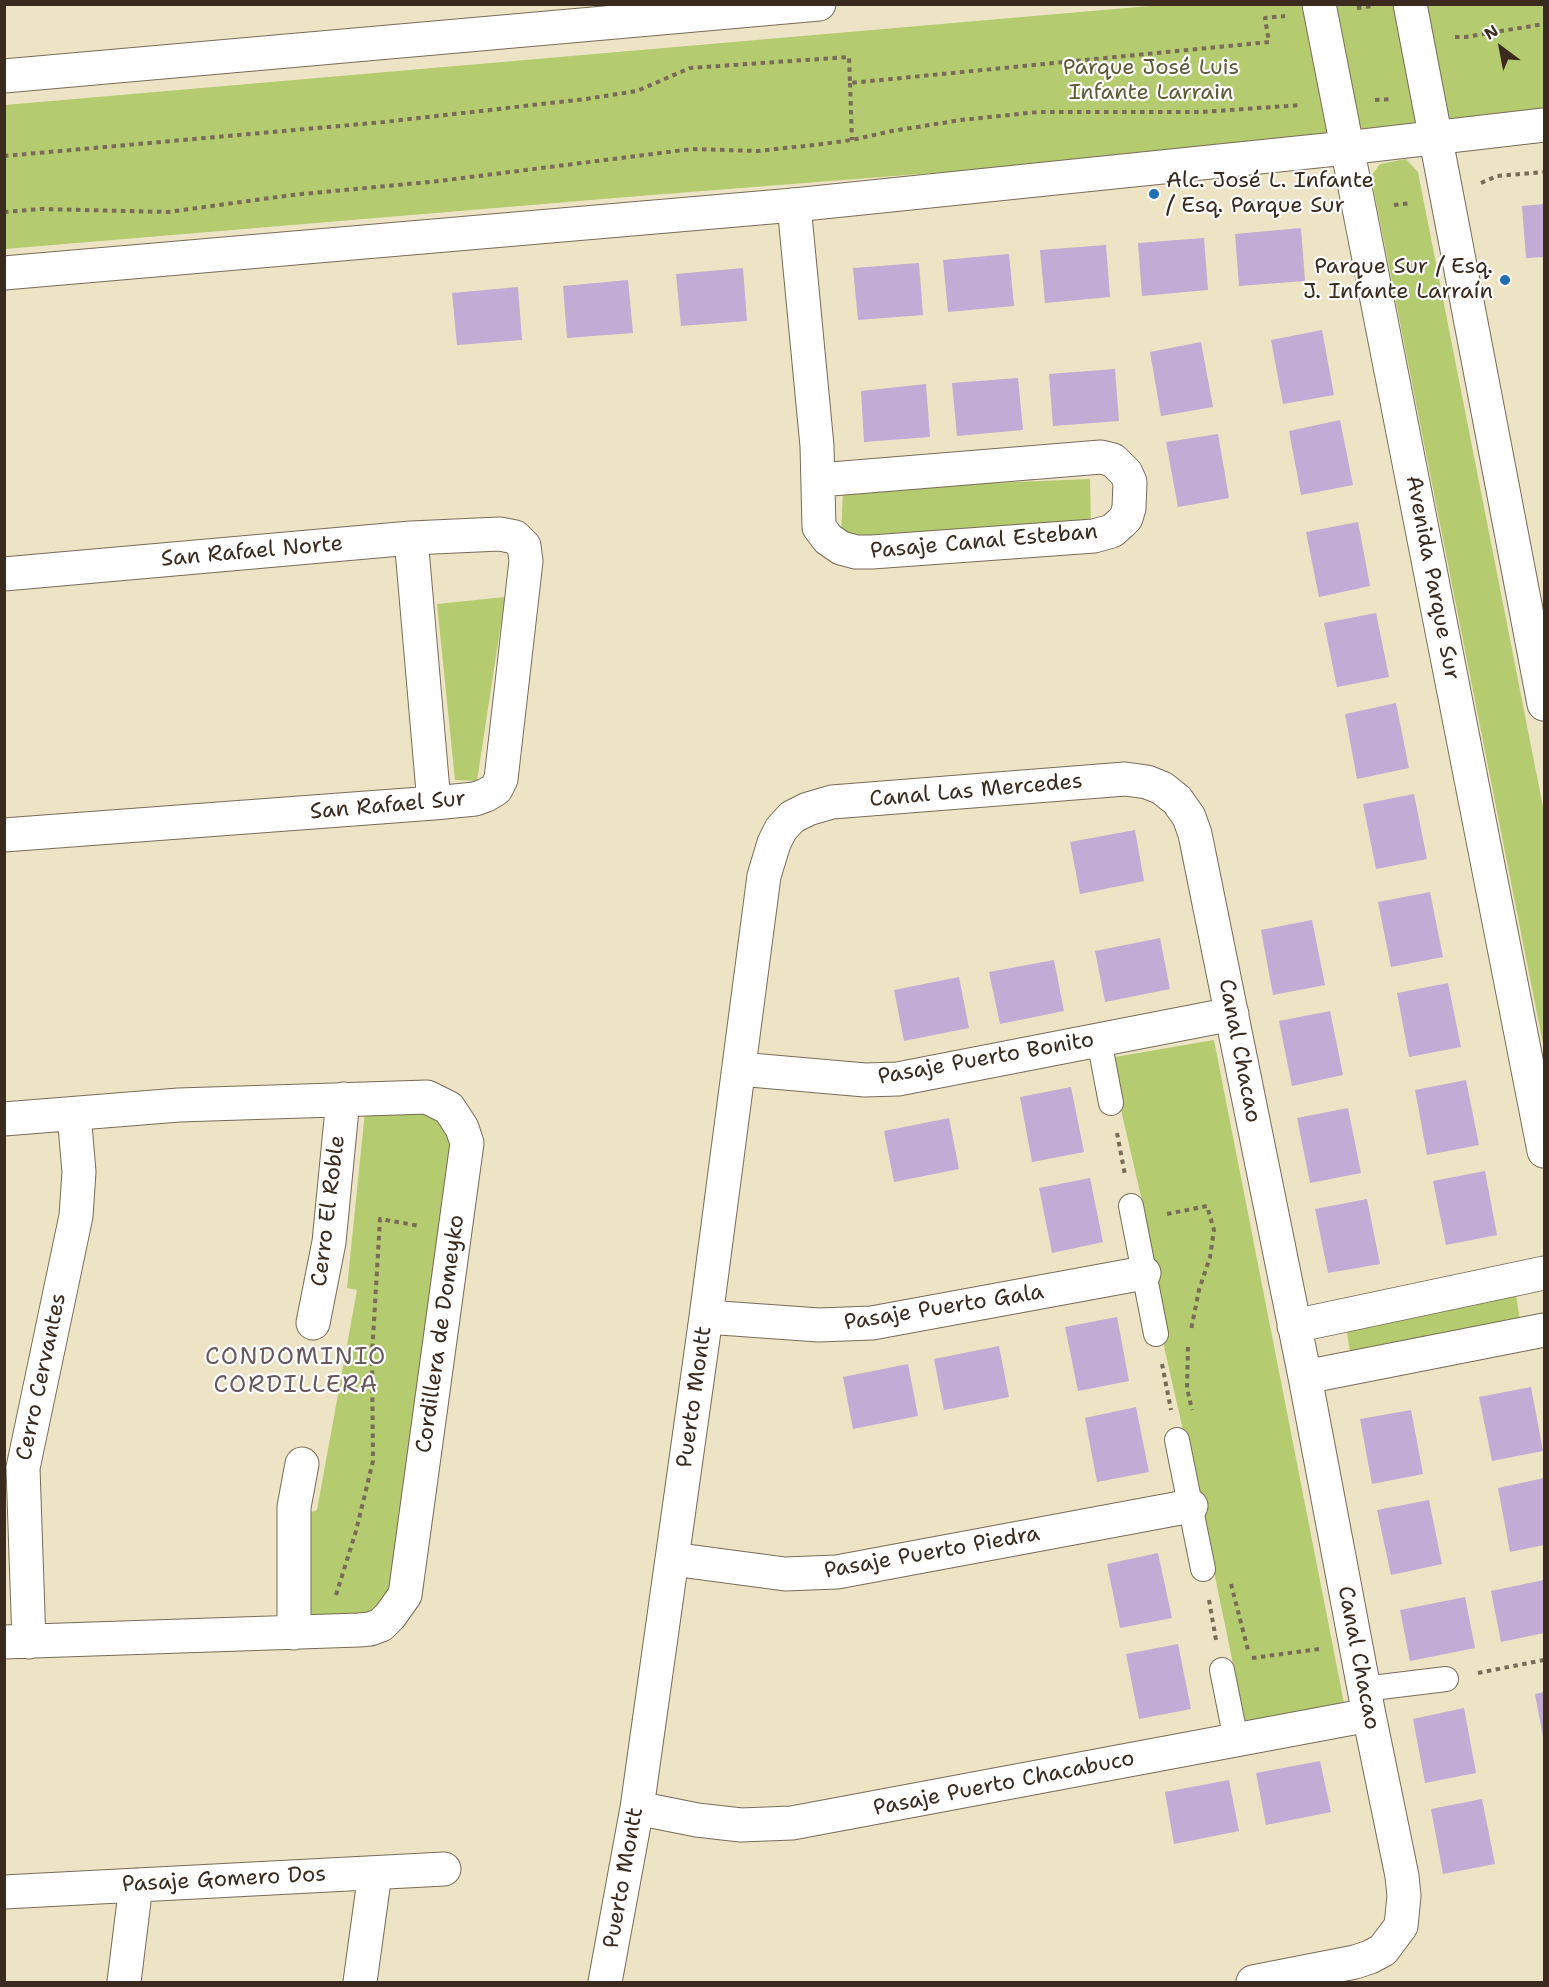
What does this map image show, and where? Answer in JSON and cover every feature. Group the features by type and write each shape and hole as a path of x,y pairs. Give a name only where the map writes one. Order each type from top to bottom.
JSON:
{"street":[{"path":"4,76 637,12 819,4"},
{"path":"1394,5 1435,138 1545,704"},
{"name":"Avenida Parque Sur","path":"1319,9 1545,1151"},
{"path":"4,273 794,205 1545,125"},
{"name":"Pasaje Canal Esteban","path":"794,205 819,480 819,527 828,539 841,548 856,552 1094,536 1112,531 1126,518 1130,508 1130,482 1120,466 1113,460 1101,457 819,480"},
{"name":"San Rafael Norte","path":"4,574 411,538 500,534"},
{"name":"San Rafael Sur","path":"4,835 434,803 475,799 496,789 501,779 526,561 524,546 515,537 500,534"},
{"path":"411,538 434,803"},
{"name":"Canal Las Mercedes","path":"792,817 808,809 832,802 1125,779 1147,782 1162,788"},
{"name":"Canal Chacao","path":"1162,788 1177,800 1189,817 1195,834 1305,1377 1366,1702 1400,1864 1404,1896 1401,1926 1383,1950 1370,1957 1254,1983"},
{"name":"Puerto Montt","path":"605,1983 638,1808 764,876 774,843 781,829 792,817"},
{"name":"Pasaje Puerto Bonito","path":"739,1069 865,1080 898,1079 1232,1014"},
{"name":"Cordillera de Domeyko","path":"4,1119 179,1105 427,1097 449,1108 462,1128 467,1143 405,1595 390,1617 381,1625 370,1629 17,1642"},
{"name":"Cerro El Roble","path":"314,1323 329,1242 343,1099"},
{"name":"Cerro Cervantes","path":"17,1642 23,1468 76,1216 79,1172 74,1114"},
{"name":"Pasaje Puerto Gala","path":"706,1317 819,1325 872,1323 1144,1273"},
{"path":"1294,1326 1545,1273"},
{"path":"1305,1377 1545,1330"},
{"path":"294,1633 294,1508 302,1464"},
{"name":"Pasaje Puerto Piedra","path":"672,1559 785,1574 837,1572 1191,1506"},
{"name":"Pasaje Puerto Chacabuco","path":"638,1808 697,1820 741,1825 792,1823 1236,1740 1366,1702"},
{"name":"Pasaje Gomero Dos","path":"4,1892 444,1869"},
{"path":"360,1983 375,1873"},
{"path":"124,1983 136,1885"}],"lane":[{"path":"1099,1040 1111,1103"},
{"path":"1131,1206 1156,1334"},
{"path":"1177,1440 1203,1569"},
{"path":"1222,1670 1236,1740"},
{"path":"1366,1702 1446,1679"}],"path":[{"path":"850,83 1269,42 1265,18 1319,9 1394,5"},
{"path":"1453,26 1454,37 1466,37 1545,24"},
{"path":"4,156 384,122 586,99 638,91 690,68 849,57 852,140"},
{"path":"1374,100 1396,98"},
{"path":"4,212 40,209 168,212 292,195 439,181 692,150 757,151 852,140 961,120 1038,112 1202,112 1305,105"},
{"path":"1111,1103 1131,1206"},
{"path":"1136,1230 1146,1218 1207,1206 1214,1230 1212,1246 1190,1333"},
{"path":"334,1603 356,1531 373,1461 372,1355 380,1219 430,1228"},
{"path":"1156,1334 1177,1440"},
{"path":"1189,1341 1186,1361 1187,1388 1192,1410"},
{"path":"1203,1569 1222,1670"},
{"path":"1229,1575 1250,1658 1324,1648"},
{"path":"1446,1679 1545,1660"}],"green space":[{"name":"Parque José Luis Infante Larrain","path":"1161,5 1544,5 1544,120 1303,144 5,249 5,105"},
{"path":"1406,159 1418,172 1544,812 1544,1049 1371,176 1380,164"},
{"path":"1090,479 1091,528 841,538 843,489"},
{"path":"505,597 477,781 455,780 437,604"},
{"path":"1214,1040 1344,1703 1245,1721 1165,1351 1148,1262 1146,1218 1109,1058"},
{"path":"365,1111 434,1113 455,1138 397,1588 370,1617 304,1619 304,1515 317,1510 357,1290 347,1288"},
{"path":"1516,1295 1520,1320 1350,1352 1346,1327"}],"building":[{"path":"1544,204 1544,257 1526,258 1522,206"},
{"path":"1301,228 1305,281 1239,286 1235,234"},
{"path":"1204,238 1208,290 1142,296 1138,243"},
{"path":"1106,245 1110,297 1045,303 1040,250"},
{"path":"1009,254 1014,306 948,312 943,260"},
{"path":"919,263 923,315 858,320 853,268"},
{"path":"743,268 747,321 681,326 676,274"},
{"path":"628,280 633,333 567,338 563,286"},
{"path":"518,287 522,340 457,345 452,293"},
{"path":"1322,330 1334,395 1283,404 1271,340"},
{"path":"1201,342 1213,407 1161,416 1150,352"},
{"path":"1115,369 1119,421 1053,426 1049,374"},
{"path":"1018,378 1023,430 957,436 952,383"},
{"path":"926,384 930,437 864,442 861,391"},
{"path":"1340,420 1353,485 1301,495 1289,431"},
{"path":"1218,434 1229,498 1178,507 1166,442"},
{"path":"1358,522 1370,586 1319,597 1306,532"},
{"path":"1376,613 1389,677 1337,687 1324,623"},
{"path":"1396,703 1409,768 1357,779 1345,714"},
{"path":"1414,794 1427,859 1376,869 1363,804"},
{"path":"1135,830 1144,881 1080,894 1070,842"},
{"path":"1430,892 1443,957 1391,967 1378,902"},
{"path":"1312,920 1325,985 1273,995 1261,930"},
{"path":"1160,938 1170,989 1105,1002 1095,951"},
{"path":"1054,960 1064,1011 1000,1024 989,972"},
{"path":"959,977 969,1028 904,1041 894,990"},
{"path":"1448,983 1461,1047 1409,1057 1397,993"},
{"path":"1330,1011 1343,1075 1292,1086 1279,1021"},
{"path":"1466,1080 1479,1145 1427,1155 1415,1090"},
{"path":"1071,1087 1084,1152 1032,1162 1020,1097"},
{"path":"1348,1108 1361,1173 1310,1183 1297,1118"},
{"path":"949,1118 959,1169 894,1182 884,1131"},
{"path":"1485,1171 1497,1235 1446,1245 1433,1181"},
{"path":"1090,1178 1103,1242 1052,1253 1039,1188"},
{"path":"1367,1199 1380,1264 1328,1273 1315,1209"},
{"path":"1117,1317 1129,1381 1078,1391 1065,1327"},
{"path":"999,1346 1009,1397 944,1410 934,1359"},
{"path":"908,1364 918,1416 853,1429 843,1377"},
{"path":"1531,1387 1543,1451 1492,1461 1479,1397"},
{"path":"1136,1407 1149,1472 1097,1482 1085,1418"},
{"path":"1411,1410 1423,1474 1372,1484 1360,1419"},
{"path":"1544,1478 1544,1545 1510,1552 1498,1488"},
{"path":"1429,1500 1442,1564 1391,1575 1377,1510"},
{"path":"1158,1553 1172,1618 1120,1628 1107,1564"},
{"path":"1544,1580 1544,1633 1501,1642 1491,1591"},
{"path":"1465,1597 1475,1648 1410,1661 1400,1610"},
{"path":"1178,1644 1191,1709 1139,1719 1126,1654"},
{"path":"1544,1692 1544,1737 1543,1737 1535,1694"},
{"path":"1464,1708 1476,1773 1425,1783 1413,1719"},
{"path":"1320,1761 1331,1812 1266,1825 1256,1773"},
{"path":"1229,1780 1239,1831 1174,1844 1165,1792"},
{"path":"1482,1799 1495,1864 1443,1874 1431,1809"}],"place":[{"name":"Alc. José L. Infante / Esq. Parque Sur","path":"1154,194"},
{"name":"Parque Sur / Esq. J. Infante Larraín","path":"1505,280"}],"district":[{"name":"CONDOMINIO CORDILLERA","path":"296,1372"}]}
